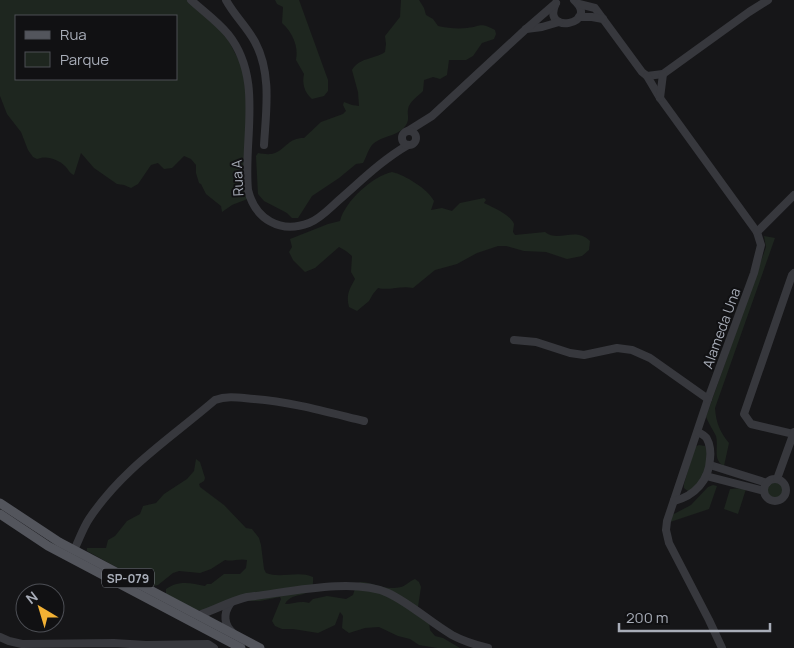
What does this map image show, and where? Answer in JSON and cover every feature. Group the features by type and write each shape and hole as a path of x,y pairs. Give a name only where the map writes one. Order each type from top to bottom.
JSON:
{"main road":[{"name":"SP-079","path":"0,503 74,550 260,648"},
{"name":"SP-079","path":"0,514 48,546 242,648"}],"street":[{"name":"Rua A","path":"191,0 227,33 238,48 246,69 250,101 248,190 251,202 266,220 279,226 296,226 311,222 390,155 413,144 432,116"},
{"path":"226,0 250,33 262,58 267,86 264,145"},
{"path":"749,12 756,0"},
{"path":"646,76 663,74 768,0"},
{"name":"Rua A","path":"390,155 405,134 432,116 558,2"},
{"path":"558,2 554,11 556,19 560,22"},
{"path":"576,2 580,13 579,17"},
{"path":"576,2 595,8 757,232 794,195"},
{"path":"526,29 560,22 568,24 579,17 603,19"},
{"path":"660,98 663,74"},
{"path":"408,145 404,143 405,134 415,134 416,138"},
{"name":"Alameda Una","path":"722,648 710,620 669,543 666,530 667,521 708,400 754,272 761,245 757,232"},
{"path":"777,479 794,433 750,424 745,418 744,410 794,273"},
{"path":"514,340 536,342 570,353 584,355 617,348 632,350 650,358 708,400"},
{"path":"74,550 88,521 105,497 127,472 215,400 222,397 270,400 302,405 364,421"},
{"path":"674,501 683,499 695,491 706,476 710,465 711,453 707,439 698,432"},
{"path":"710,465 741,475 765,487 768,498 775,501 790,493 784,483 777,479 771,480 765,487"},
{"path":"719,479 720,471 724,469"},
{"path":"738,484 741,475"},
{"path":"706,476 738,484 765,487"},
{"path":"199,615 247,597 337,586 365,587 386,592 416,609 452,635 488,648"},
{"path":"231,602 227,607 225,619 230,630 236,635"},
{"path":"0,637 22,644 211,646 214,633"}],"green space":[{"path":"0,0 193,0 226,36 246,74 250,198 232,205 222,212 221,206 206,194 199,183 196,165 191,159 184,156 172,168 164,169 158,163 151,165 138,184 131,188 117,184 94,168 81,153 74,175 55,160 33,157 21,132 7,114 0,96"},
{"path":"275,0 299,0 328,80 328,91 324,96 312,99 305,90 304,74 296,60 294,40 282,23 283,7 277,4"},
{"path":"401,0 419,0 426,15 433,19 438,26 467,28 484,25 495,30 496,34 494,39 482,43 473,56 466,60 449,60 447,75 440,79 433,77 424,80 423,91 409,106 408,121 403,129 380,139 372,145 363,163 356,164 312,196 298,218 292,218 287,213 264,201 258,194 256,156 258,153 275,153 291,141 304,138 321,122 343,114 346,111 343,105 344,102 359,106 358,92 352,70 359,63 385,52 385,36 400,17"},
{"path":"392,172 422,187 434,201 431,210 442,208 452,211 460,203 484,198 486,200 484,203 509,217 514,224 513,232 515,235 545,232 556,236 579,235 590,241 589,250 582,256 567,259 546,252 524,251 506,246 498,246 477,253 457,264 435,270 413,288 378,288 369,301 357,311 349,307 348,303 351,286 355,279 351,272 352,256 339,247 315,268 305,272 293,260 289,252 292,247 290,239 340,221 348,205 361,190 385,174"},
{"path":"764,236 775,238 715,408 719,427 729,443 724,466 718,460 716,436 706,417 766,247"},
{"path":"699,445 705,446 707,455 706,466 701,481 689,492 684,488 684,484 695,447"},
{"path":"196,459 200,462 205,478 199,484 200,487 224,505 246,528 252,529 259,538 266,573 272,575 301,574 313,577 311,590 293,597 285,604 309,603 313,599 327,596 346,599 353,595 356,585 360,582 395,588 415,579 421,587 418,607 429,622 430,630 435,636 443,638 460,648 437,648 419,645 410,639 398,636 379,627 365,628 349,633 342,628 343,616 340,612 335,625 318,633 282,629 275,626 272,621 281,599 280,597 260,601 241,601 205,610 197,610 166,594 166,589 176,584 190,583 205,586 211,584 224,574 240,574 246,568 247,560 225,560 211,569 200,573 179,571 154,586 123,575 118,568 87,551 87,548 106,548 108,540 115,536 127,521 140,514 143,506 156,503 164,494 187,479 194,471"},
{"path":"775,482 781,484 783,490 781,496 775,498 769,496 767,490 769,484"},
{"path":"717,486 709,509 670,522 672,515 691,505 708,487"},
{"path":"730,489 746,489 738,514 724,509"}]}
